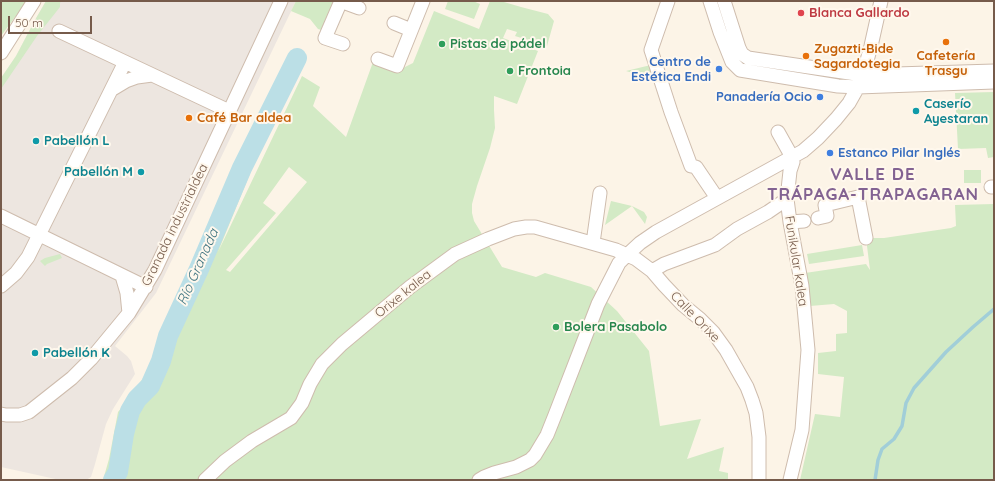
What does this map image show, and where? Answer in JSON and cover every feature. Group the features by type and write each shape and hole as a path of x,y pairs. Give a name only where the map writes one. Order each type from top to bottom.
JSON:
{"street":[{"path":"1,53 7,36 27,1"},
{"path":"1,62 8,52 7,36 34,1"},
{"name":"Granada industrialdea","path":"1,414 20,415 29,412 48,398 72,378 91,359 129,313 156,270 281,1"},
{"path":"343,44 325,38 341,1 359,8"},
{"path":"378,59 397,66 423,1"},
{"path":"668,1 651,50 671,112 691,166 696,167 717,198"},
{"path":"710,1 732,62 740,70 831,85 860,81 994,71"},
{"path":"724,1 739,48 742,54 748,58 860,81 994,82"},
{"path":"479,480 484,476 525,463 530,460 541,446 555,416 598,304 619,263 640,243 656,232 803,151 828,129 849,103 860,81 871,46 881,1"},
{"path":"394,23 411,30"},
{"path":"59,31 229,111"},
{"path":"1,286 16,273 28,257 125,62"},
{"path":"111,90 126,81 137,77 152,75"},
{"path":"778,132 792,157"},
{"name":"Funikular kalea","path":"790,480 802,430 808,350 802,286 787,198 790,172 793,162 792,157"},
{"path":"593,243 600,193"},
{"path":"818,218 827,216 825,204 858,197 866,238"},
{"path":"652,271 664,264 715,244 737,229 768,212 787,198"},
{"path":"1,216 146,287"},
{"path":"790,222 804,221"},
{"name":"Orixe kalea","path":"205,480 225,461 252,441 291,418 302,403 310,384 322,364 342,344 410,287 456,254 488,239 514,229 538,227 616,250 636,259 652,271"},
{"name":"Calle Orixe","path":"652,271 683,305 713,332 726,350 746,387 756,413 759,437 759,480"},
{"path":"122,276 128,293 129,313"}],"shaded area":[{"path":"46,1 296,1 156,293 115,346 131,361 135,374 113,409 106,424 91,477 86,480 60,480 1,467 1,78 16,56"}],"green space":[{"path":"1,1 27,1 1,36"},
{"path":"46,1 61,1 60,7 37,36 1,89 1,78 16,56"},
{"path":"296,1 335,1 328,32 318,29 310,19 291,11"},
{"path":"448,1 473,1 480,4 474,19 445,9"},
{"path":"490,1 504,1 548,14 554,21 547,46 515,36 517,32 507,29 503,38 538,51 517,104 494,96 495,128 472,204 474,221 502,267 536,277 545,273 591,287 617,311 649,351 660,426 701,419 687,459 724,447 719,471 728,473 728,480 103,480 109,459 118,412 146,374 199,251 297,58 218,252 302,76 320,87 313,106 346,137 373,62 397,71 413,63 434,11 479,29","holes":["289,167 307,182 230,272 226,270 276,213 263,203"]},
{"path":"655,64 661,81 626,71"},
{"path":"994,92 994,157 988,158 986,148 958,149 955,93"},
{"path":"964,170 981,170 981,183 964,183"},
{"path":"611,201 632,206 605,225"},
{"path":"994,204 994,480 800,480 815,414 840,417 844,377 818,374 818,353 836,351 836,334 847,333 847,311 834,304 810,306 805,273 866,264 870,270 866,238 884,238 951,228 956,226 955,205"},
{"path":"632,206 644,212 647,217 645,224"},
{"path":"862,245 864,256 809,264 807,254"},
{"path":"60,254 62,258 45,266 40,261 45,258"}],"waterway":[{"name":"Río Granada","path":"113,480 118,472 124,434 130,411 137,399 150,386 161,361 168,336 199,269 242,168 297,58"},
{"path":"875,480 878,460 882,449 894,439 902,426 906,403 914,388 946,352 994,309"}],"place":[{"name":"Blanca Gallardo","path":"801,13"},
{"name":"Cafetería Trasgu","path":"946,42"},
{"name":"Pistas de pádel","path":"442,44"},
{"name":"Zugazti-Bide Sagardotegia","path":"806,56"},
{"name":"Centro de Estética Endi","path":"719,69"},
{"name":"Frontoia","path":"510,71"},
{"name":"Panadería Ocio","path":"820,97"},
{"name":"Caserío Ayestaran","path":"916,111"},
{"name":"Café Bar aldea","path":"189,118"},
{"name":"Pabellón L","path":"36,141"},
{"name":"Estanco Pilar Inglés","path":"830,153"},
{"name":"Pabellón M","path":"141,172"},
{"name":"Bolera Pasabolo","path":"556,327"},
{"name":"Pabellón K","path":"35,353"}],"district":[{"name":"VALLE DE TRÁPAGA-TRAPAGARAN","path":"873,185"}]}
